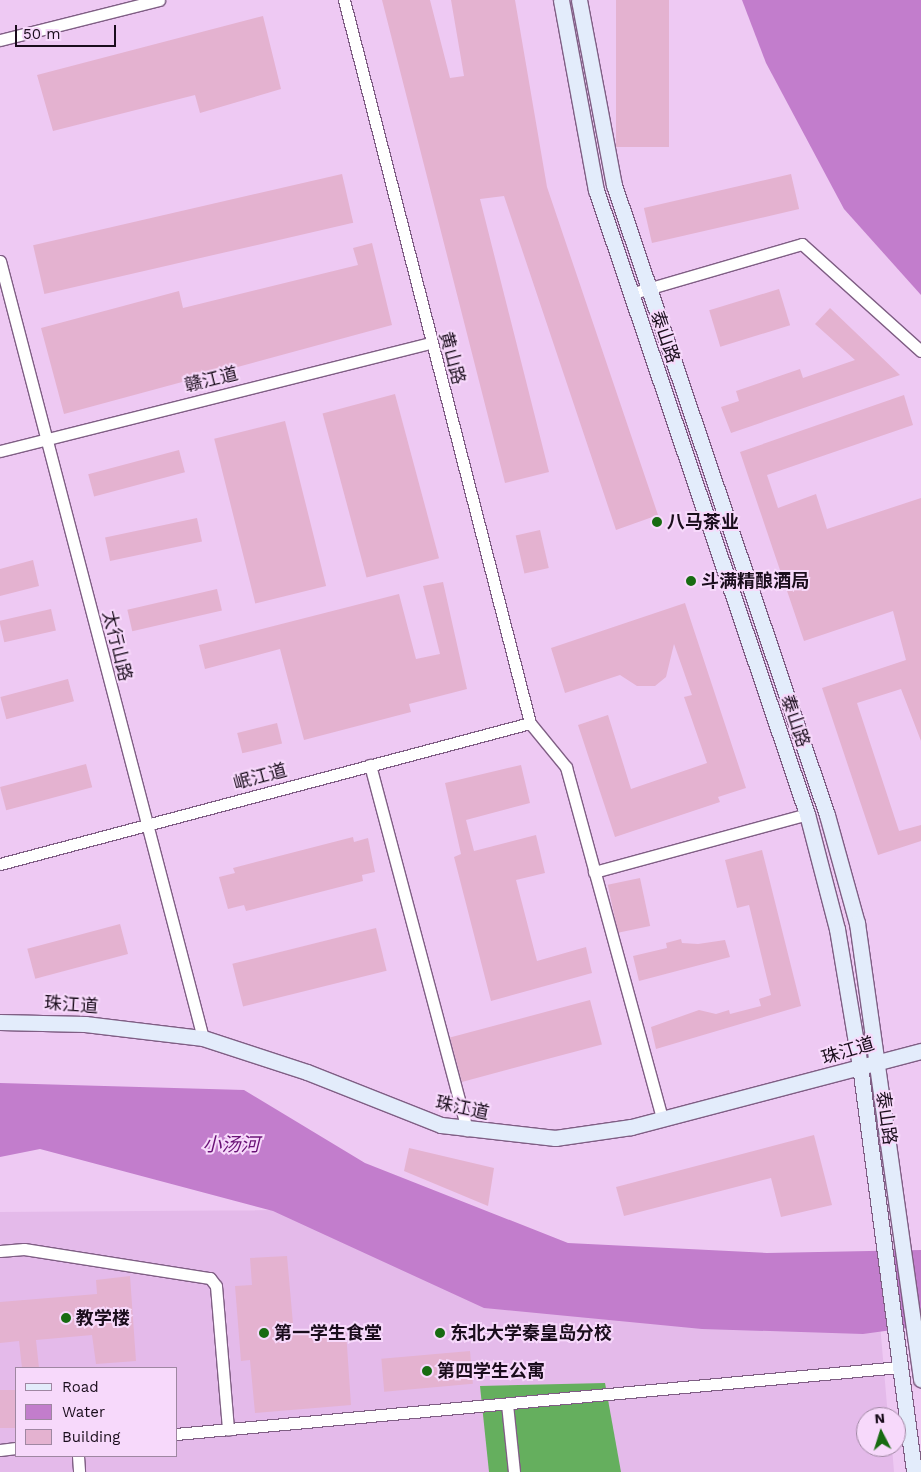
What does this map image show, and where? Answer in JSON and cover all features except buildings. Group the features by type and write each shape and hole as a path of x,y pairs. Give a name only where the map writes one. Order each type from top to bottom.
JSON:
{"street":[{"path":"0,40 160,0"},
{"name":"黄山路","path":"344,0 430,343 530,723"},
{"name":"泰山路","path":"561,0 596,190 807,814 837,929 860,1066 914,1472"},
{"path":"579,0 614,185 827,816 857,923 879,1061 921,1380"},
{"path":"630,294 802,244 921,351"},
{"name":"太行山路","path":"0,261 145,826 203,1038"},
{"name":"赣江道","path":"0,451 430,343"},
{"path":"530,723 566,767 662,1120"},
{"name":"岷江道","path":"0,864 530,723"},
{"path":"370,765 467,1130"},
{"path":"594,872 807,814"},
{"name":"珠江道","path":"0,1022 85,1024 203,1038 307,1072 395,1110 467,1130 554,1138 662,1120 921,1051"},
{"path":"0,1251 24,1249 210,1278 216,1286 228,1429"},
{"path":"178,1434 900,1367"},
{"path":"507,1404 514,1472"},
{"path":"0,1450 15,1448"},
{"path":"78,1457 79,1472"}],"shaded area":[{"name":"东北大学秦皇岛分校","path":"276,1210 880,1324 887,1407 856,1407 856,1457 893,1457 894,1472 0,1472 0,1212"}],"green space":[{"path":"605,1383 621,1472 489,1472 480,1386"}],"water":[{"path":"742,0 921,0 921,295 844,209 766,63"},
{"name":"小汤河","path":"0,1083 244,1090 365,1163 568,1243 767,1253 921,1250 921,1326 863,1334 702,1329 484,1308 273,1211 40,1149 0,1157"}],"place":[{"name":"八马茶业","path":"657,522"},
{"name":"斗满精酿酒局","path":"691,581"},
{"name":"教学楼","path":"66,1318"},
{"name":"第一学生食堂","path":"264,1333"},
{"name":"东北大学秦皇岛分校","path":"440,1333"},
{"name":"第四学生公寓","path":"427,1371"}]}
